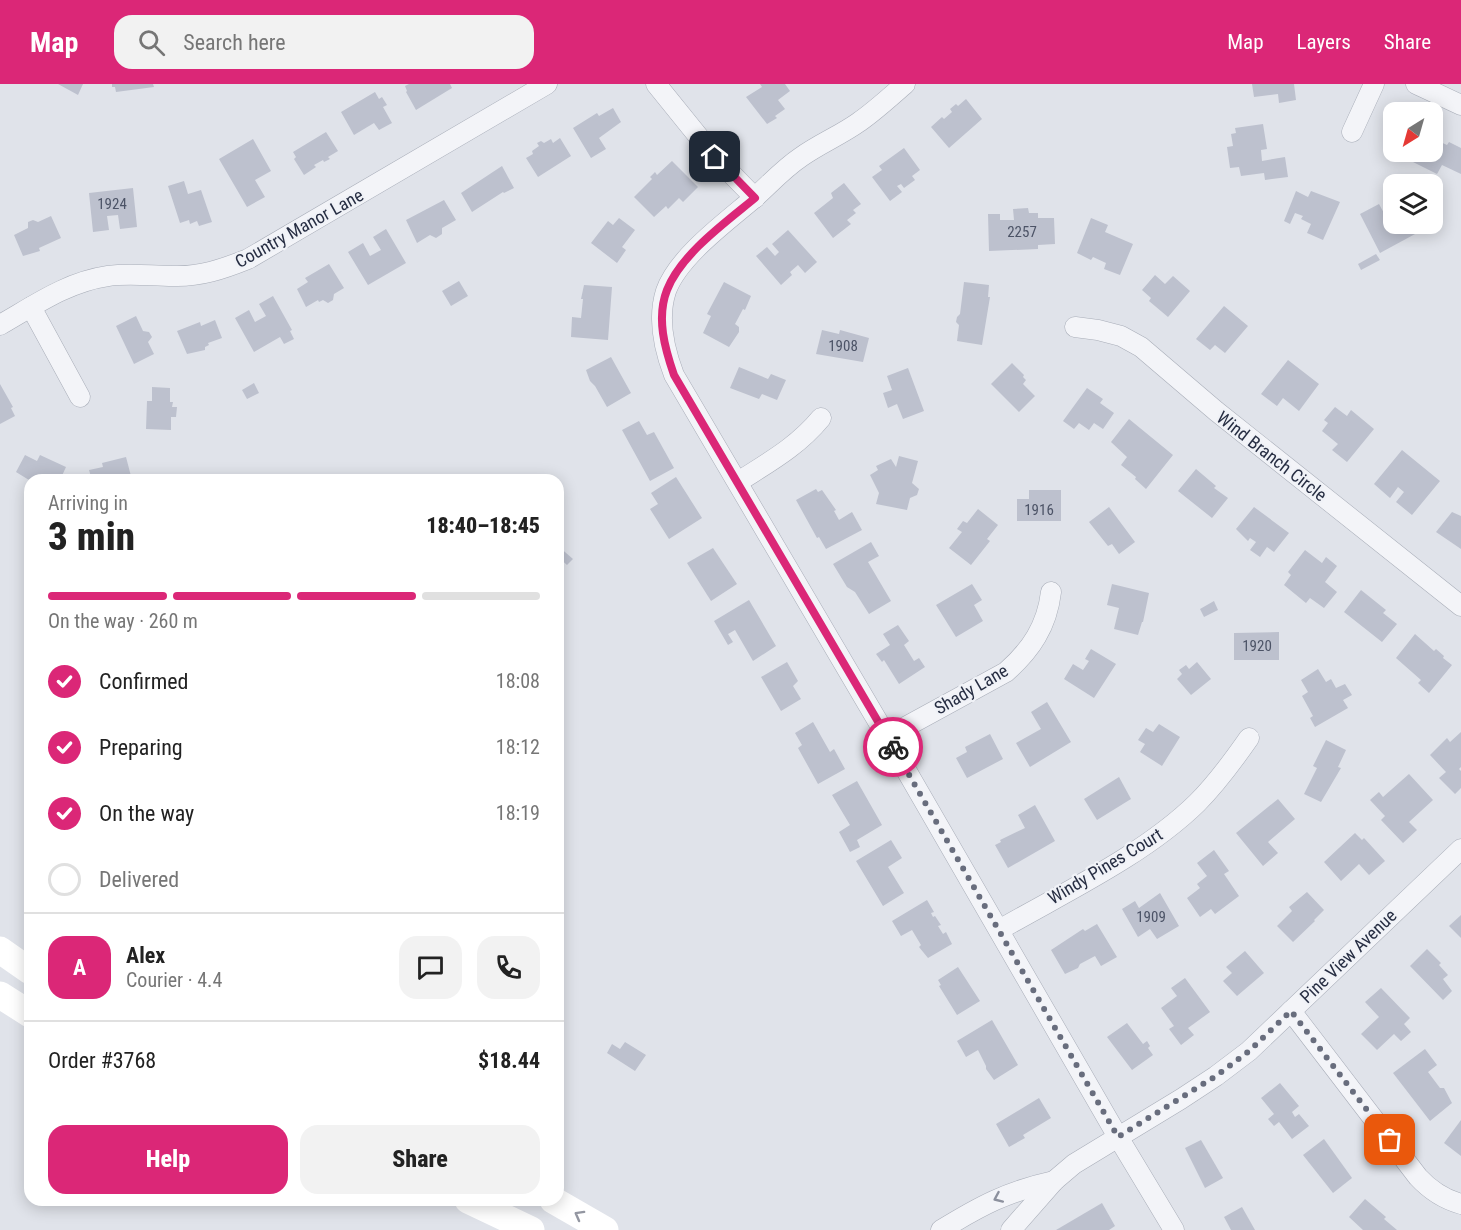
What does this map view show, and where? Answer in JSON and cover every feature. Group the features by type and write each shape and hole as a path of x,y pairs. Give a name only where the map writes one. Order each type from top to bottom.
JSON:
{"main road":[{"path":"0,950 24,967"},
{"path":"0,995 24,1010"},
{"path":"481,1206 531,1230"},
{"path":"564,1206 605,1230"}],"street":[{"name":"Country Manor Lane","path":"0,325 60,290 81,282 108,276 135,274 197,275 221,270 248,259 548,84"},
{"path":"656,84 715,157 755,198"},
{"path":"905,84 862,120 793,163 699,246 678,270 666,291 663,313 666,354 674,375 1174,1230"},
{"path":"1352,132 1374,84"},
{"path":"1416,84 1461,105"},
{"path":"31,307 80,397"},
{"name":"Wind Branch Circle","path":"1075,327 1120,336 1141,346 1216,411 1461,606"},
{"path":"738,482 792,448 821,418"},
{"name":"Shady Lane","path":"887,737 1006,672 1022,658 1035,640 1044,621 1051,592"},
{"name":"Windy Pines Court","path":"999,930 1134,852 1167,829 1197,803 1249,738"},
{"name":"Pine View Avenue","path":"1011,1230 1054,1181 1074,1164 1216,1076 1249,1051 1461,849"},
{"path":"1291,1011 1418,1177 1442,1197 1461,1204"},
{"name":"Pine View Avenue","path":"941,1230 997,1198 1025,1187 1054,1181"}],"building":[{"path":"58,84 83,84 78,95"},
{"path":"112,84 153,84 154,87 116,92"},
{"path":"409,84 450,84 452,88 416,110 406,92 405,86"},
{"path":"760,84 785,84 790,91 778,100 785,109 767,124 746,97 762,87"},
{"path":"1252,84 1294,84 1296,100 1279,103 1278,94 1254,97"},
{"path":"375,92 379,99 382,97 387,105 383,107 392,123 379,130 374,123 354,135 341,112"},
{"path":"966,99 982,119 949,148 931,127 952,112 950,109 956,104 958,106"},
{"path":"613,108 621,122 599,138 606,149 591,158 573,128 597,113 599,116"},
{"path":"1263,124 1267,149 1261,150 1262,161 1285,157 1288,177 1265,180 1264,173 1241,176 1239,167 1230,168 1227,147 1233,146 1231,134 1236,133 1235,128"},
{"path":"326,132 338,151 328,157 330,159 314,165 316,167 304,175 294,159 296,157 293,152"},
{"path":"560,138 571,156 538,177 526,158 533,154 532,151 539,146 537,143 541,141 544,143 551,139 553,143"},
{"path":"253,139 271,171 255,180 265,197 247,207 219,159"},
{"path":"1449,142 1461,148 1461,174 1442,165 1437,174 1413,162 1443,162 1443,143 1447,145"},
{"path":"904,148 920,170 912,176 915,180 904,188 901,184 897,186 902,192 890,201 872,177 882,170 879,166"},
{"path":"672,161 698,187 683,202 679,198 668,209 666,206 654,217 634,197 652,179 650,177 655,172 657,175"},
{"path":"502,166 514,188 503,192 472,212 461,193"},
{"path":"184,181 188,194 201,190 212,222 199,226 197,221 190,224 189,220 180,223 168,186"},
{"path":"844,183 861,204 853,210 856,213 847,220 851,224 833,238 814,213 833,198 831,193"},
{"path":"133,188 137,227 120,229 118,215 107,216 109,230 93,232 89,193"},
{"path":"1296,191 1308,197 1311,191 1340,202 1323,240 1307,233 1311,224 1301,219 1303,216 1295,213 1290,224 1284,221"},
{"path":"444,200 456,220 442,228 442,234 436,238 430,235 417,243 406,220"},
{"path":"1379,204 1383,211 1383,234 1415,234 1380,253 1360,214"},
{"path":"1028,208 1029,213 1038,213 1038,218 1054,218 1055,244 1038,245 1038,249 989,251 988,214 1000,214 1000,220 1014,220 1013,209"},
{"path":"51,216 61,238 39,248 40,251 23,256 14,235 28,228 28,222 33,220 38,222"},
{"path":"619,218 635,230 622,247 626,250 617,263 591,243 608,221 613,225"},
{"path":"1091,218 1108,225 1105,232 1133,244 1120,275 1104,269 1106,263 1093,257 1091,260 1077,253"},
{"path":"386,229 406,263 368,285 348,252 363,243 370,256 381,250 373,237"},
{"path":"788,230 817,262 805,273 798,265 790,272 792,275 781,285 756,256 767,247 775,256 779,252 772,244"},
{"path":"1376,254 1380,260 1361,270 1358,264"},
{"path":"329,264 344,288 334,294 333,300 328,303 318,300 306,307 297,289 308,282 305,278"},
{"path":"1155,275 1165,284 1173,276 1190,291 1168,317 1149,301 1151,298 1142,290"},
{"path":"459,281 468,296 451,306 442,291"},
{"path":"724,282 751,296 735,324 739,327 739,332 729,347 703,333 711,316 707,314"},
{"path":"964,282 989,285 988,297 990,297 982,345 957,341 959,325 956,322 960,314"},
{"path":"584,285 612,287 608,340 571,337 572,317 581,318"},
{"path":"273,296 292,330 290,331 294,339 284,344 280,337 254,352 235,318 249,310 255,322 266,316 259,304"},
{"path":"1224,306 1248,326 1225,353 1215,345 1210,350 1196,339"},
{"path":"136,316 143,331 149,332 152,337 148,342 154,354 134,364 116,326"},
{"path":"215,320 222,338 208,343 205,350 187,354 177,331 200,322 201,326"},
{"path":"822,330 839,334 840,330 869,338 863,362 816,354"},
{"path":"611,357 631,393 607,407 590,381 586,370"},
{"path":"1288,360 1319,384 1299,411 1283,398 1277,406 1261,394"},
{"path":"1012,363 1024,375 1026,380 1023,384 1035,396 1019,412 991,384"},
{"path":"739,367 768,379 771,374 786,380 777,400 762,394 759,399 730,388"},
{"path":"908,368 924,411 903,419 897,404 888,408 883,393 892,390 887,376"},
{"path":"254,383 259,393 247,399 242,390"},
{"path":"0,384 13,407 11,408 15,416 0,424"},
{"path":"152,387 170,388 170,402 173,402 172,407 177,407 176,417 171,417 171,430 146,429 147,401 152,401"},
{"path":"1087,388 1103,399 1100,403 1114,413 1103,429 1094,423 1089,430 1079,423 1074,429 1063,421"},
{"path":"1335,407 1347,416 1351,410 1374,429 1347,462 1332,450 1338,444 1322,431 1328,423 1324,420"},
{"path":"1129,419 1173,455 1146,489 1121,465 1127,457 1111,442"},
{"path":"639,421 647,435 654,432 674,468 650,481 622,430"},
{"path":"1402,450 1440,481 1412,515 1396,502 1404,492 1398,487 1390,498 1374,484"},
{"path":"25,455 37,461 40,455 66,467 63,474 24,474 24,477 16,472"},
{"path":"899,456 918,461 912,483 919,489 917,495 910,498 907,510 876,504 879,493 870,475 878,470 876,466 891,459 896,467"},
{"path":"126,457 130,474 90,474 89,470 103,467 102,463"},
{"path":"1196,469 1216,486 1214,488 1228,498 1212,518 1178,491"},
{"path":"676,477 702,518 669,539 650,509 658,504 651,493"},
{"path":"816,489 818,492 822,490 836,510 834,511 839,520 852,512 862,530 826,549 819,537 817,538 796,500"},
{"path":"1029,490 1061,490 1061,521 1017,521 1017,499 1029,499"},
{"path":"1109,507 1135,542 1119,554 1112,544 1108,546 1089,522"},
{"path":"1254,507 1289,533 1274,552 1267,547 1260,557 1250,550 1256,542 1250,538 1248,541 1236,529"},
{"path":"978,509 998,525 987,539 990,541 971,565 949,548 962,532 957,529 963,521 967,523"},
{"path":"1452,512 1461,516 1461,549 1436,532"},
{"path":"871,542 879,556 868,562 891,601 869,614 855,592 847,587 833,564"},
{"path":"713,548 737,584 711,601 687,563"},
{"path":"1305,550 1322,563 1326,557 1337,566 1325,582 1337,592 1324,608 1310,598 1306,603 1284,585 1291,575 1288,572"},
{"path":"564,551 573,559 567,565 564,562"},
{"path":"972,584 982,600 974,605 983,621 956,637 936,605"},
{"path":"1112,584 1149,593 1138,635 1114,629 1119,608 1107,605"},
{"path":"1361,590 1386,610 1383,613 1397,624 1382,642 1344,612"},
{"path":"749,600 776,646 753,661 735,630 728,634 733,642 728,645 714,621"},
{"path":"1214,601 1218,610 1204,617 1200,609"},
{"path":"898,625 909,641 904,645 914,661 919,658 925,667 899,684 884,660 882,662 876,654 890,645 883,634"},
{"path":"1279,632 1279,660 1234,660 1234,633"},
{"path":"1415,634 1434,651 1436,649 1452,665 1429,693 1418,683 1421,680 1396,658"},
{"path":"1091,649 1116,664 1094,698 1064,679 1073,664 1083,670 1089,661 1085,659"},
{"path":"787,662 798,681 793,686 801,699 781,711 761,677"},
{"path":"1197,662 1211,679 1191,695 1177,679 1182,674 1179,670 1186,665 1189,669"},
{"path":"1318,669 1326,682 1331,679 1336,688 1345,684 1352,695 1343,700 1348,708 1315,727 1310,718 1313,716 1302,696 1308,692 1301,680"},
{"path":"1047,702 1071,742 1030,767 1016,743 1041,729 1031,712"},
{"path":"813,722 830,752 834,749 845,769 818,784 798,748 802,745 795,733"},
{"path":"1159,724 1180,737 1162,766 1140,752 1145,744 1138,740 1146,728 1153,732"},
{"path":"1461,732 1461,767 1459,769 1461,788 1455,794 1439,778 1446,772 1430,755 1447,738 1450,742"},
{"path":"990,734 1003,759 967,778 956,758 967,752 965,747"},
{"path":"1326,740 1346,750 1338,767 1341,768 1321,802 1304,794 1317,768 1313,766"},
{"path":"1409,774 1433,800 1409,822 1417,830 1403,843 1381,820 1385,816 1370,800 1379,792 1383,797"},
{"path":"1119,777 1131,799 1097,820 1084,799"},
{"path":"857,781 882,825 857,840 860,847 850,852 839,832 850,825 832,795"},
{"path":"1278,799 1295,819 1268,842 1278,853 1263,866 1236,833"},
{"path":"1035,805 1055,841 1008,868 995,845 1001,842 1000,840 1025,828 1018,815"},
{"path":"1355,833 1362,840 1364,838 1385,861 1369,875 1359,864 1341,881 1324,862"},
{"path":"891,840 902,858 888,867 904,893 883,906 856,861"},
{"path":"1214,850 1229,871 1224,874 1239,896 1215,914 1211,909 1200,917 1187,898 1200,888 1197,884 1207,876 1197,863"},
{"path":"1307,892 1324,910 1293,942 1277,926 1292,911 1289,907"},
{"path":"1160,893 1179,926 1157,939 1150,929 1138,937 1122,909 1135,901 1139,908"},
{"path":"927,900 934,912 931,913 933,917 935,916 941,925 938,926 943,934 946,932 952,944 928,958 919,947 921,945 912,930 901,936 892,921"},
{"path":"1461,915 1461,938 1449,926"},
{"path":"1097,924 1117,957 1101,966 1095,956 1065,974 1051,950 1083,929 1085,931"},
{"path":"1427,949 1441,963 1439,965 1448,975 1443,979 1452,991 1443,1000 1410,966"},
{"path":"1245,951 1264,973 1237,996 1223,981 1232,973 1226,967"},
{"path":"958,967 980,1001 957,1015 939,986 941,985 938,980"},
{"path":"1185,978 1210,1012 1188,1028 1194,1035 1181,1045 1169,1029 1174,1026 1161,1008 1177,996 1171,988"},
{"path":"1381,988 1410,1018 1404,1024 1411,1032 1401,1041 1394,1034 1377,1050 1361,1034 1379,1017 1365,1002"},
{"path":"992,1020 1018,1065 994,1080 986,1069 978,1050 966,1057 957,1041"},
{"path":"1127,1023 1143,1044 1147,1041 1150,1046 1148,1048 1153,1055 1132,1070 1107,1037"},
{"path":"625,1042 646,1055 635,1071 607,1053 612,1044 620,1049"},
{"path":"1425,1049 1437,1065 1428,1072 1440,1088 1444,1088 1452,1103 1430,1121 1393,1073"},
{"path":"1280,1083 1299,1106 1292,1112 1295,1117 1299,1114 1309,1126 1292,1139 1279,1122 1274,1126 1268,1119 1274,1114 1261,1098"},
{"path":"1039,1098 1051,1118 1023,1135 1025,1138 1009,1147 996,1124"},
{"path":"1461,1120 1461,1156 1444,1143"},
{"path":"1324,1139 1352,1178 1333,1193 1303,1155"},
{"path":"1201,1140 1223,1178 1205,1188 1185,1148"},
{"path":"1365,1199 1397,1230 1363,1230 1349,1217"},
{"path":"1102,1203 1115,1226 1109,1230 1056,1230"},
{"path":"1242,1207 1255,1230 1231,1230 1224,1217"}],"way so far":[{"path":"893,747 1118,1137 1216,1076 1249,1051 1291,1011 1390,1140"}],"route":[{"path":"715,157 755,198 699,246 678,270 666,291 663,336 666,354 674,375 893,747"}]}
